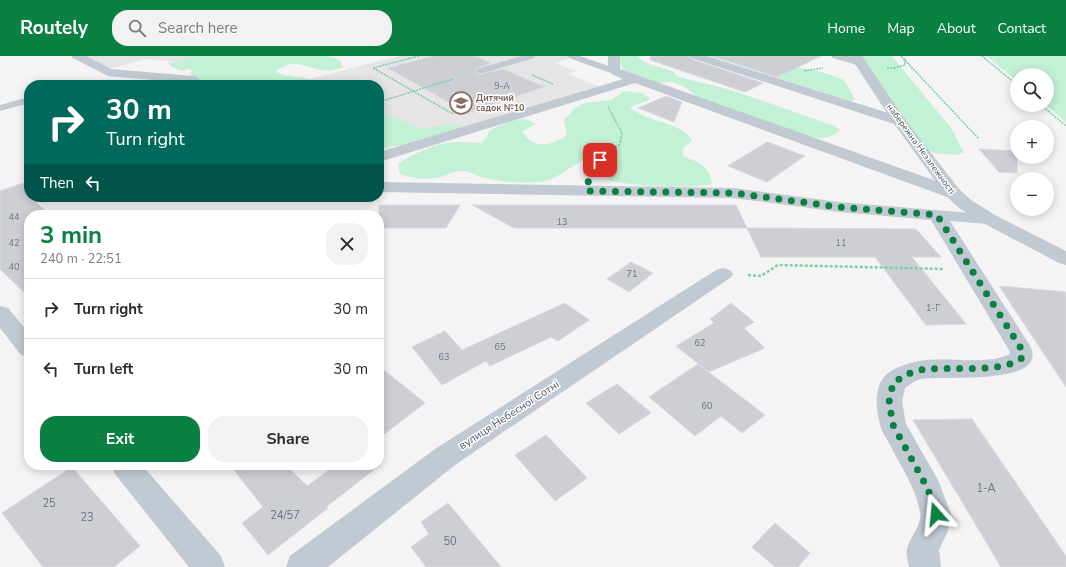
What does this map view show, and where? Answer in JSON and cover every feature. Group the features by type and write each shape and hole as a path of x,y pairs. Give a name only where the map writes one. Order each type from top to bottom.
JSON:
{"street":[{"path":"77,56 108,72 193,80"},
{"path":"614,56 614,71 953,193"},
{"path":"695,56 899,121"},
{"path":"837,56 858,59"},
{"name":"набережна Незалежності","path":"858,59 899,121 953,193 965,204 989,219 1066,259"},
{"path":"384,155 635,79"},
{"path":"384,187 734,193 839,207 989,219"},
{"path":"925,567 923,548 932,532 936,514 928,489 893,425 889,402 893,383 906,374 922,370 999,366 1015,363 1022,358 1022,350 937,215"},
{"name":"вулиця Небесної Сотні","path":"302,567 445,457 723,274"},
{"path":"0,314 24,343"},
{"path":"129,470 209,567"}],"lane":[{"path":"498,56 509,62"},
{"path":"480,71 531,56"},
{"path":"572,56 614,71"},
{"path":"0,108 24,101"}],"path":[{"path":"419,56 373,68 412,92 457,116"},
{"path":"901,56 979,139"},
{"path":"982,56 1010,79"},
{"path":"509,62 553,84"},
{"path":"384,100 453,79"},
{"path":"587,191 589,176 600,160 620,144 622,133 614,121 607,104 606,88"},
{"path":"1049,112 1066,126"},
{"path":"723,274 761,276 778,265 972,270"}],"shaded area":[{"path":"81,56 213,56 188,63 147,59 108,69"},
{"name":"Дитячий садок №10","path":"399,56 575,56 555,63 576,71 568,74 598,86 423,140 384,123 384,80 306,80"}],"green space":[{"path":"198,56 328,56 340,60 343,67 327,71 293,64 282,67 276,71 287,76 312,80 198,80 190,75 192,70 188,69 182,71 170,66 169,63"},
{"path":"619,56 638,56 640,59 649,64 674,72 676,76 743,94 834,126 840,130 828,137 806,137 697,97 685,87 672,82 658,83 624,70 621,66"},
{"path":"709,56 741,56 825,73 844,80 855,99 851,101"},
{"path":"855,56 892,56 951,128 964,153 955,155 934,153 917,145"},
{"path":"987,56 1066,56 1066,122 1054,112 1054,68 1010,68 1010,75"},
{"path":"624,91 641,93 649,97 649,100 630,107 637,112 672,126 687,134 692,141 683,148 683,156 706,168 712,184 701,186 662,186 611,181 606,174 610,167 617,161 609,156 601,154 583,160 556,177 543,182 508,182 483,177 465,171 457,171 436,178 427,179 413,178 400,174 398,164 418,152 433,146 448,143 481,143 487,137 489,131 512,121 525,119 535,124 522,132 532,142 537,144 549,144 555,142 567,135 564,120 575,108 585,103 611,100"},
{"path":"384,115 398,118 410,125 423,128 454,124 466,127 407,144 384,148"}],"building":[{"path":"433,56 475,56 491,63 477,68 475,72 477,74 503,69 544,87 468,113 388,68"},
{"path":"651,56 688,56 691,59 763,83 745,92 650,60"},
{"path":"712,56 821,56 777,77"},
{"path":"666,96 682,102 674,122 638,108"},
{"path":"767,142 805,156 767,182 728,166"},
{"path":"979,149 1010,151 1010,164 1017,164 1017,172 999,172"},
{"path":"24,183 24,202 35,202 45,210 24,210 24,292 0,269 0,191"},
{"path":"379,205 460,205 446,228 384,228 384,210 379,210"},
{"path":"472,205 736,205 747,228 514,228"},
{"path":"747,228 916,229 941,257 912,257 966,324 926,325 875,257 761,257"},
{"path":"631,262 653,273 629,292 607,279"},
{"path":"999,286 1066,292 1066,387"},
{"path":"565,303 589,320 558,341 551,337 490,366 486,361 442,385 412,347 445,331 462,350"},
{"path":"731,303 754,322 744,328 765,348 709,372 676,346 714,323 710,319"},
{"path":"698,364 765,415 742,433 721,416 695,436 649,397"},
{"path":"384,370 425,403 384,434"},
{"path":"617,384 651,413 619,434 586,403"},
{"path":"972,419 1066,556 1066,567 1001,567 913,420"},
{"path":"546,435 587,478 555,501 515,455"},
{"path":"67,470 75,470 140,546 114,567 43,567 2,513"},
{"path":"234,470 291,470 307,486 329,470 374,470 268,555 242,523 263,507"},
{"path":"448,503 501,567 426,567 411,547 429,534 421,522"},
{"path":"775,523 810,553 798,567 775,567 752,547"}],"place":[{"name":"Дитячий садок №10","path":"461,103"}],"route":[{"path":"600,160 589,176 587,191 734,193 839,207 937,215 1022,350 1022,358 1015,363 999,366 922,370 906,374 893,383 889,402 893,425 928,489 936,514"}]}
